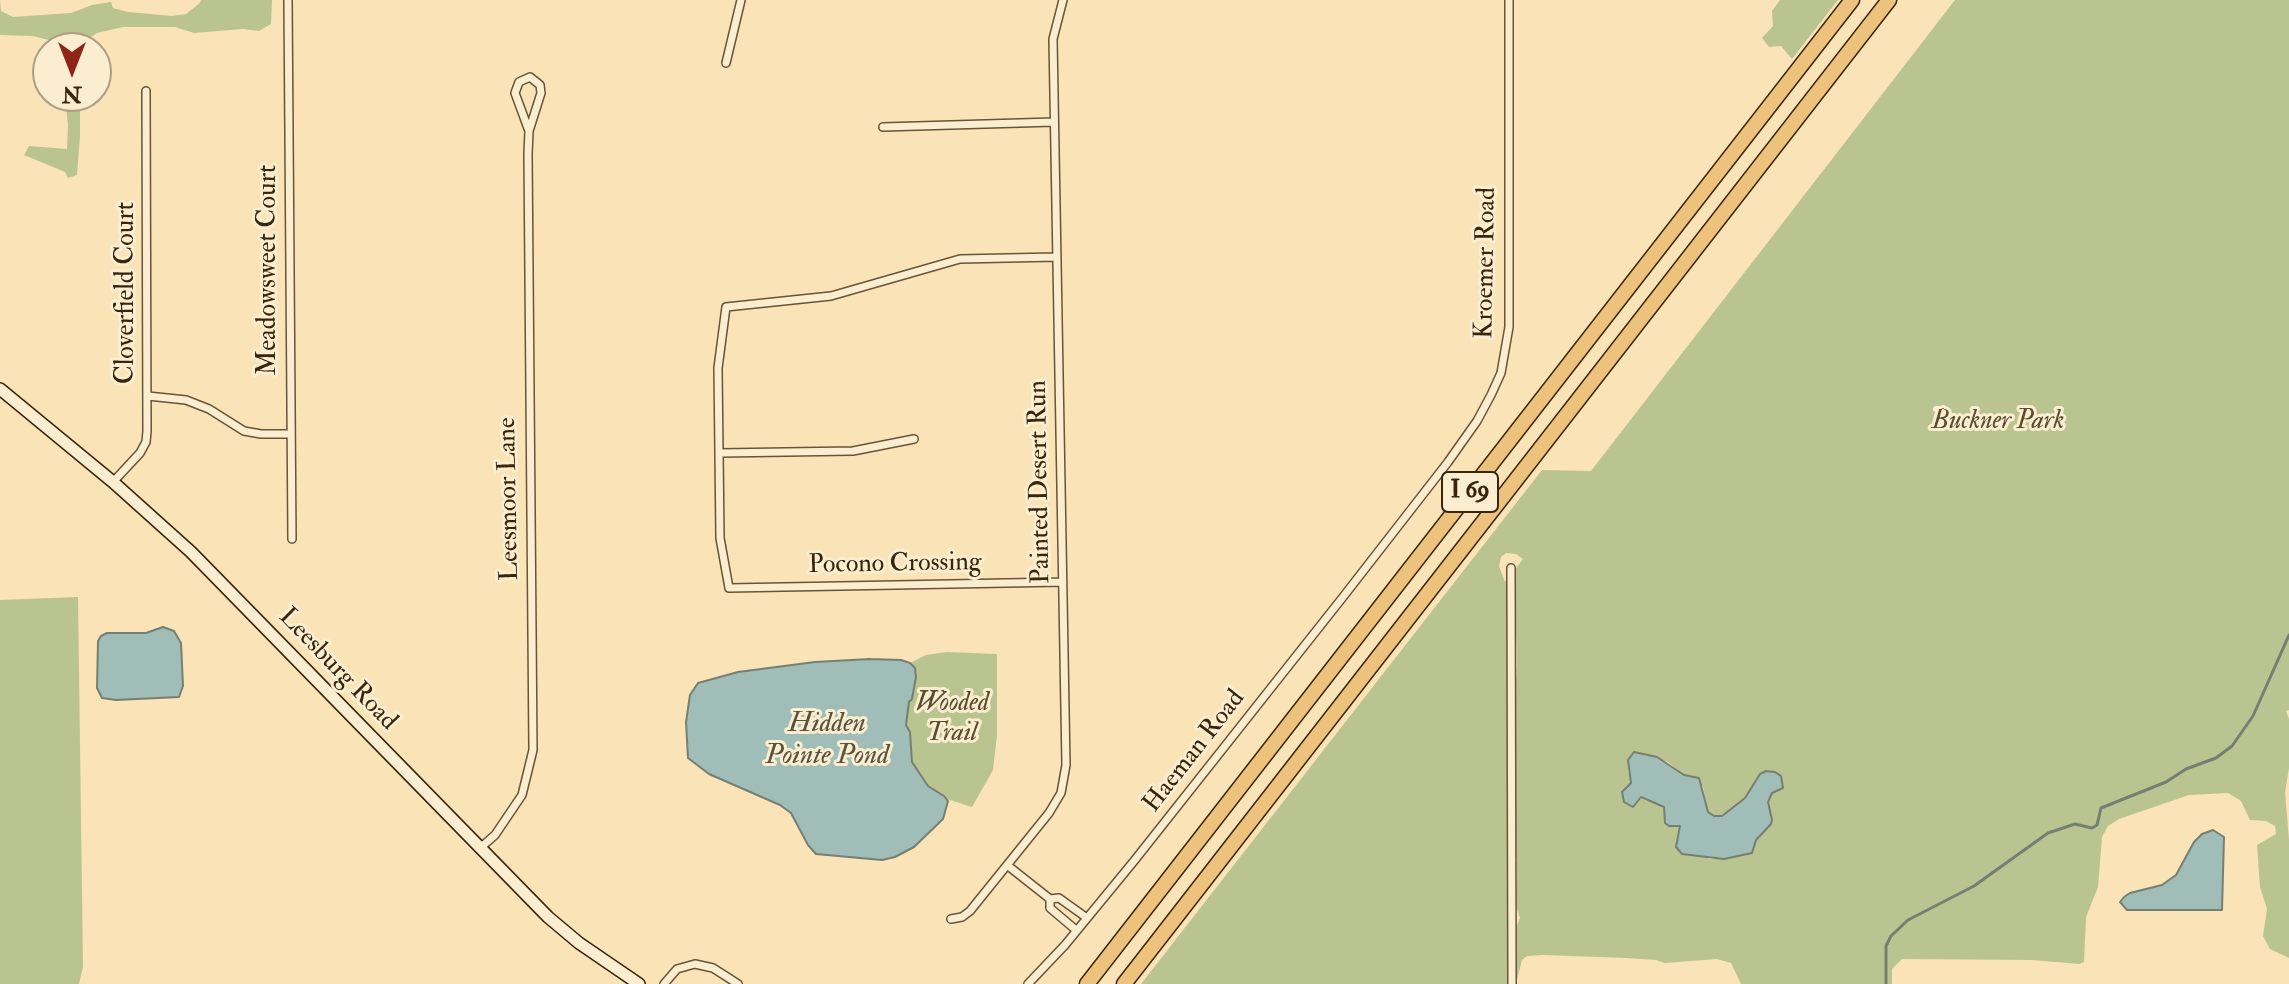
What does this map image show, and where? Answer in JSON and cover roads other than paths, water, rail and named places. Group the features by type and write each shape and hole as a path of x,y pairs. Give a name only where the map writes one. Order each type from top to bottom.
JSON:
{"highway":[{"name":"I 69","path":"1087,984 1852,0"},
{"name":"I 69","path":"1124,984 1889,0"}],"main road":[{"name":"Leesburg Road","path":"0,389 113,482 191,552 479,849 563,931 639,984"}],"street":[{"name":"Meadowsweet Court","path":"288,0 292,539"},
{"path":"726,63 741,0"},
{"name":"Painted Desert Run","path":"951,919 962,917 970,911 1057,802 1065,775 1053,39 1063,0"},
{"name":"Kroemer Road","path":"1387,539 1477,421 1501,373 1509,314 1509,0"},
{"name":"Leesmoor Lane","path":"479,849 495,835 522,795 530,773 533,750 529,131 541,93 540,85 530,77 519,82 515,93 529,131"},
{"name":"Cloverfield Court","path":"113,482 146,442 146,91"},
{"path":"883,127 1054,122"},
{"path":"914,439 853,451 720,453 719,355 726,307 831,296 947,261 1056,257"},
{"path":"148,396 186,400 209,409 244,431 290,434"},
{"name":"Pocono Crossing","path":"720,453 721,551 729,588 1062,582"},
{"name":"Haeman Road","path":"1028,984 1087,918 1387,539"},
{"path":"1511,568 1512,984"},
{"path":"1007,865 1050,899 1059,898 1087,918"},
{"path":"1050,899 1050,908 1076,930"},
{"path":"664,984 677,969 695,964 713,968 738,984"}],"water":[{"path":"163,627 174,631 181,643 183,686 179,697 102,698 97,688 98,641 101,636 107,633 146,633"},
{"name":"Hidden Pointe Pond","path":"901,660 915,668 906,725 910,732 912,762 928,786 948,801 943,819 914,847 882,860 816,854 791,813 780,805 709,774 688,758 686,722 690,695 698,683 738,672 815,662"},
{"path":"1634,752 1657,757 1684,775 1699,778 1708,812 1714,816 1722,816 1745,798 1760,774 1766,771 1781,776 1783,788 1772,793 1768,802 1771,824 1756,840 1752,853 1724,859 1682,854 1676,847 1680,826 1665,823 1664,807 1641,797 1633,807 1624,802 1622,792 1631,783 1628,760"},
{"path":"2213,830 2224,837 2222,910 2127,910 2120,902 2130,893 2162,885 2176,875 2194,842 2202,834"}],"waterway":[{"path":"1886,984 1886,946 1891,936 1908,920 1974,886 2048,833 2075,824 2092,828 2097,825 2101,808 2166,782 2186,769 2216,758 2232,746 2253,716 2289,635"}],"park label":[{"name":"Buckner Park","path":"1998,422"},
{"name":"Wooded Trail","path":"952,719"}]}
